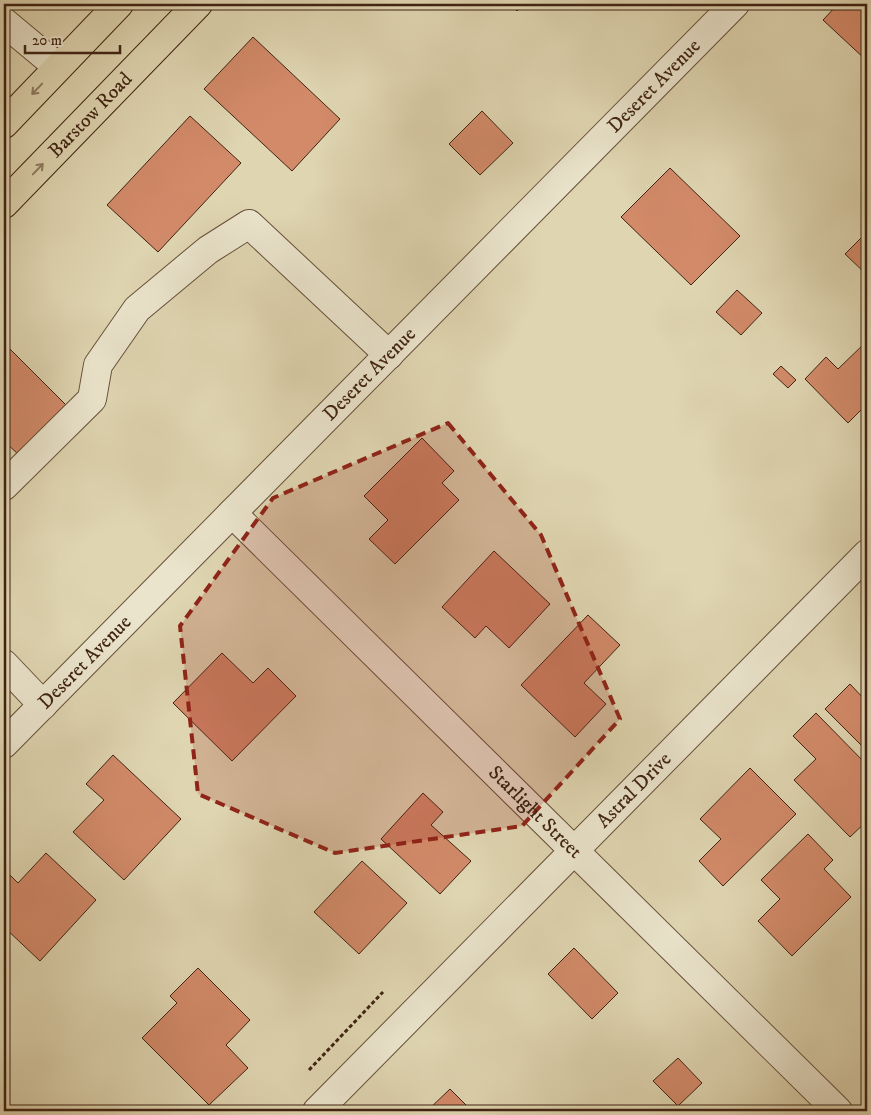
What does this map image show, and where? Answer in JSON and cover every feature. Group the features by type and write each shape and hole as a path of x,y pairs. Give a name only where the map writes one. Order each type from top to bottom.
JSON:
{"main road":[{"path":"4,124 120,4"},
{"name":"Barstow Road","path":"4,204 198,4"}],"street":[{"name":"Deseret Avenue","path":"4,744 735,4"},
{"path":"4,22 58,67"},
{"path":"4,486 92,399 98,365 137,309 208,250 249,224 389,354"},
{"name":"Starlight Street","path":"232,513 838,1111"},
{"name":"Astral Drive","path":"317,1111 867,554"},
{"path":"4,664 43,705"}],"path":[{"path":"309,1070 383,992"}],"highlighted area":[{"path":"448,423 541,535 620,719 522,826 335,853 198,794 180,626 273,498"}],"building":[{"path":"510,4 523,4 517,11"},
{"path":"838,4 867,4 867,61 823,20"},
{"path":"253,37 340,119 292,171 204,89"},
{"path":"482,111 513,143 480,175 449,144"},
{"path":"190,116 241,163 158,252 107,205"},
{"path":"670,168 740,236 691,285 621,217"},
{"path":"867,232 867,273 866,274 845,254"},
{"path":"737,290 762,313 741,335 716,312"},
{"path":"867,341 867,404 848,423 805,379 826,357 838,369"},
{"path":"4,343 67,406 19,455 4,441"},
{"path":"781,366 796,380 788,388 773,374"},
{"path":"422,438 454,471 442,483 459,500 395,564 369,539 388,520 364,496"},
{"path":"494,551 550,604 509,648 486,626 475,638 442,607"},
{"path":"588,615 620,645 584,683 606,704 575,737 521,685"},
{"path":"222,653 253,683 268,668 296,696 232,761 173,703"},
{"path":"850,684 867,702 867,751 825,709"},
{"path":"816,713 867,765 867,809 863,813 867,817 867,821 850,837 794,780 816,759 793,736"},
{"path":"113,755 181,819 124,880 73,832 104,800 86,784"},
{"path":"750,768 796,814 723,886 699,861 721,839 700,819"},
{"path":"423,793 443,812 431,825 471,861 440,894 381,839"},
{"path":"808,834 833,860 824,869 851,897 792,956 758,921 780,899 761,880"},
{"path":"46,853 96,900 40,961 4,927 4,869 18,883"},
{"path":"362,861 407,903 359,954 314,912"},
{"path":"574,948 618,993 592,1019 548,974"},
{"path":"198,968 250,1020 226,1045 248,1068 209,1105 142,1038 177,1003 170,996"},
{"path":"678,1058 702,1083 678,1106 653,1081"},
{"path":"450,1089 472,1111 427,1111"}]}
